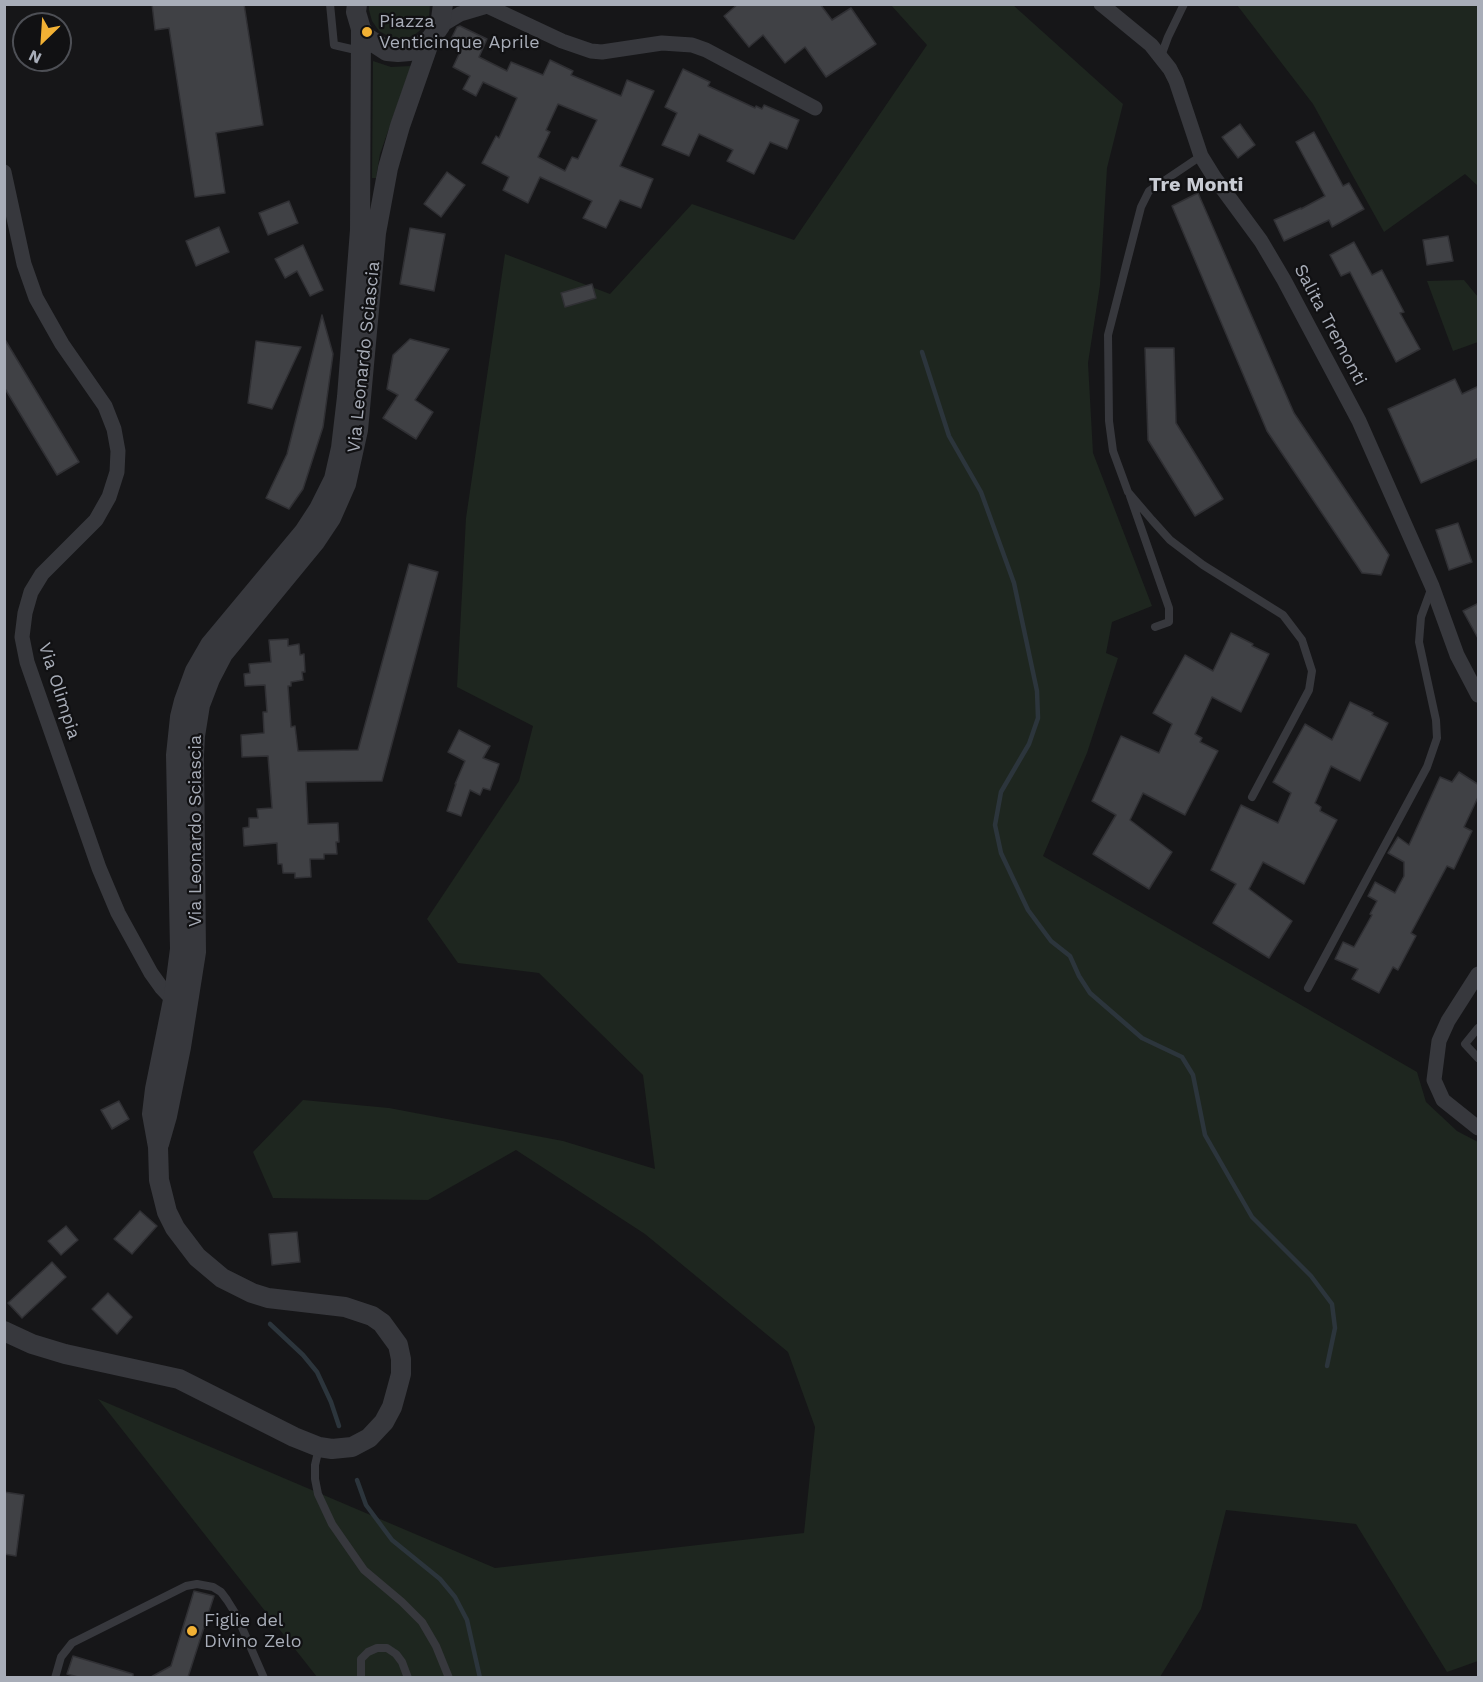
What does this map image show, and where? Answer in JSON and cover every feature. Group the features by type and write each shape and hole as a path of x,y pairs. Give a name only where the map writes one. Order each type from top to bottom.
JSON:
{"street":[{"name":"Via Leonardo Sciascia","path":"4,1330 32,1344 64,1354 180,1379 294,1437 319,1447 332,1449 352,1447 377,1431 392,1407 397,1389 401,1366 398,1345 382,1323 358,1310 268,1298 237,1287 210,1269 185,1243 168,1212 159,1180 158,1147 152,1114 180,1006 180,949 188,874 186,810 176,755 180,717 195,671 216,637 304,532 319,509 334,479 341,448 347,397 361,189 361,29 356,12 357,4"},
{"name":"Via Leonardo Sciascia","path":"186,810 200,705 210,679 229,646 315,542 331,518 346,484 355,451 376,233 383,192 397,137 435,33 443,4"},
{"name":"Salita Tremonti","path":"1101,4 1151,45 1161,56 1176,81 1201,156 1261,241 1359,421 1432,586 1457,655 1479,695"},
{"path":"361,29 376,46 387,51 410,51 460,14 485,5 562,41 591,51 602,52 662,43 692,45 706,50 815,108"},
{"name":"Via Olimpia","path":"4,171 24,264 36,298 57,336 105,406 114,429 118,451 117,472 109,497 96,520 42,574 31,592 22,637 27,662 99,868 118,912 161,987 180,1006"},
{"path":"361,189 383,192"},
{"path":"1479,974 1448,1021 1439,1041 1434,1080 1443,1100 1479,1128"}],"lane":[{"path":"330,4 334,45 360,56"},
{"path":"1161,56 1184,4"},
{"path":"1155,627 1169,622 1169,608 1113,451 1107,357 1108,334 1141,207 1149,191 1201,156"},
{"path":"1128,492 1170,540 1203,565 1283,615 1302,640 1312,671 1309,690 1252,797"},
{"path":"1308,988 1427,767 1437,738 1436,720 1419,642 1421,617 1432,586"},
{"path":"1479,1028 1465,1044 1479,1058"},
{"path":"319,1447 315,1479 318,1494 332,1524 364,1570 408,1607 422,1622 436,1646 449,1677"},
{"path":"55,1677 61,1657 72,1643 186,1586 196,1584 213,1587 227,1600 237,1616 264,1677"},
{"path":"361,1677 361,1659 368,1652 377,1648 387,1648 402,1662 408,1677"}],"shaded area":[{"path":"430,4 429,18 423,28 413,36 402,39 390,37 379,31 372,21 369,10 369,5"},
{"path":"891,5 1013,5 1123,104 1107,168 1100,285 1088,363 1093,453 1152,606 1112,622 1106,653 1118,658 1087,753 1043,856 1417,1072 1426,1102 1457,1131 1478,1142 1478,1661 1447,1672 1356,1524 1226,1510 1201,1609 1160,1677 317,1677 98,1399 495,1568 804,1533 815,1427 788,1352 645,1234 516,1150 428,1200 273,1198 253,1152 303,1100 389,1108 563,1141 655,1169 643,1075 539,973 458,963 427,919 519,781 533,726 457,687 466,518 505,254 610,294 692,204 794,240 927,45"},
{"path":"1237,5 1478,5 1478,186 1465,174 1384,232 1313,104"},
{"path":"373,61 391,67 411,66 380,154 376,178 372,178"},
{"path":"1464,280 1478,297 1478,342 1453,351 1427,281"}],"building":[{"path":"152,4 244,4 263,125 216,133 225,193 195,197 169,28 155,30"},
{"path":"738,4 820,4 832,20 851,8 876,44 826,77 805,47 785,63 763,35 749,47 724,16"},
{"path":"460,26 487,39 479,57 507,71 511,62 543,75 550,60 573,71 571,75 621,96 627,80 654,91 620,166 653,179 641,208 620,200 606,228 583,218 592,201 540,177 528,203 503,190 509,177 482,163 496,136 499,138 517,98 483,82 476,96 463,89 470,76 453,67 461,50 449,43 457,27","holes":["558,104 597,120 578,159 572,157 565,171 538,157 550,132 546,130"]},
{"path":"683,69 710,82 708,86 755,108 756,106 762,109 764,105 799,120 787,149 770,142 754,174 727,161 733,150 699,134 689,156 662,145 677,113 665,107"},
{"path":"1240,124 1255,145 1238,158 1222,137"},
{"path":"1314,132 1343,186 1349,183 1364,209 1332,227 1329,220 1284,241 1274,220 1325,196 1296,142"},
{"path":"447,172 465,185 441,217 424,204"},
{"path":"1198,193 1294,413 1389,555 1381,575 1362,573 1267,431 1172,206"},
{"path":"289,201 298,223 268,235 259,213"},
{"path":"219,227 229,252 196,266 186,241"},
{"path":"410,228 445,234 434,291 400,284"},
{"path":"1448,236 1453,261 1427,265 1423,240"},
{"path":"1354,242 1372,275 1382,270 1404,312 1400,313 1420,349 1396,362 1350,272 1341,276 1330,255"},
{"path":"303,245 323,290 310,296 297,271 285,278 275,259"},
{"path":"592,284 596,298 565,307 561,293"},
{"path":"322,315 333,354 323,427 303,489 289,509 266,498 287,454"},
{"path":"4,338 79,462 57,475 4,387"},
{"path":"410,339 449,349 415,400 433,412 416,439 383,418 398,395 387,389 393,355"},
{"path":"256,341 301,347 272,409 248,403"},
{"path":"1145,348 1174,348 1176,423 1223,499 1195,516 1148,440"},
{"path":"1455,379 1462,394 1479,386 1479,458 1421,483 1388,409"},
{"path":"1458,523 1472,562 1449,570 1436,530"},
{"path":"409,564 438,572 382,781 306,782 308,824 338,823 339,842 336,842 337,854 324,854 324,859 310,859 311,877 295,878 295,873 283,873 282,864 278,864 277,843 244,846 243,828 249,827 249,818 258,818 257,809 272,808 268,756 242,757 241,735 264,733 263,712 267,712 265,685 245,686 244,674 250,673 249,664 271,662 269,640 288,639 288,646 299,644 300,655 304,654 303,680 291,682 291,686 288,686 291,727 295,726 298,751 358,750"},
{"path":"1479,603 1479,640 1463,611"},
{"path":"1231,633 1269,654 1241,712 1212,697 1195,734 1202,738 1200,742 1218,751 1185,815 1143,793 1130,820 1172,852 1149,889 1093,854 1116,815 1092,801 1121,736 1159,753 1172,724 1153,713 1185,655 1213,671"},
{"path":"1350,702 1388,723 1360,781 1331,766 1315,803 1321,807 1320,811 1337,820 1304,884 1263,862 1249,889 1292,921 1269,958 1213,923 1236,884 1211,870 1241,805 1278,823 1291,793 1273,782 1305,724 1332,740"},
{"path":"459,730 490,746 483,758 499,764 490,790 483,788 480,795 470,790 461,816 447,811 465,761 448,752"},
{"path":"1459,772 1479,785 1479,795 1464,827 1472,831 1454,869 1447,866 1411,933 1416,936 1398,970 1393,967 1379,993 1352,979 1358,969 1335,959 1343,942 1354,947 1372,915 1370,914 1377,901 1368,896 1375,882 1395,893 1404,876 1404,862 1388,853 1398,837 1409,845 1440,777 1452,782"},
{"path":"119,1101 129,1119 112,1129 101,1110"},
{"path":"140,1211 157,1226 132,1254 114,1239"},
{"path":"66,1226 78,1240 61,1255 48,1241"},
{"path":"297,1232 300,1262 272,1265 269,1234"},
{"path":"52,1262 66,1277 22,1318 8,1303"},
{"path":"108,1293 132,1317 117,1334 92,1309"},
{"path":"4,1492 24,1495 16,1556 4,1554"},
{"name":"Figlie del Divino Zelo","path":"194,1591 214,1596 188,1677 151,1677 171,1666"},
{"path":"73,1656 133,1674 133,1677 78,1677 67,1674"}],"waterway":[{"path":"922,352 949,436 981,492 1014,583 1037,691 1038,718 1029,744 1001,792 995,825 1001,853 1028,910 1051,941 1070,956 1090,993 1142,1038 1182,1057 1193,1075 1205,1135 1252,1217 1311,1276 1332,1304 1335,1328 1327,1366"},
{"path":"270,1324 303,1355 317,1372 339,1426"},
{"path":"357,1480 366,1505 392,1540 440,1579 455,1597 467,1620 480,1678"}],"place":[{"name":"Piazza Venticinque Aprile","path":"367,32"},
{"name":"Figlie del Divino Zelo","path":"192,1631"}],"district":[{"name":"Tre Monti","path":"1196,185"}]}
